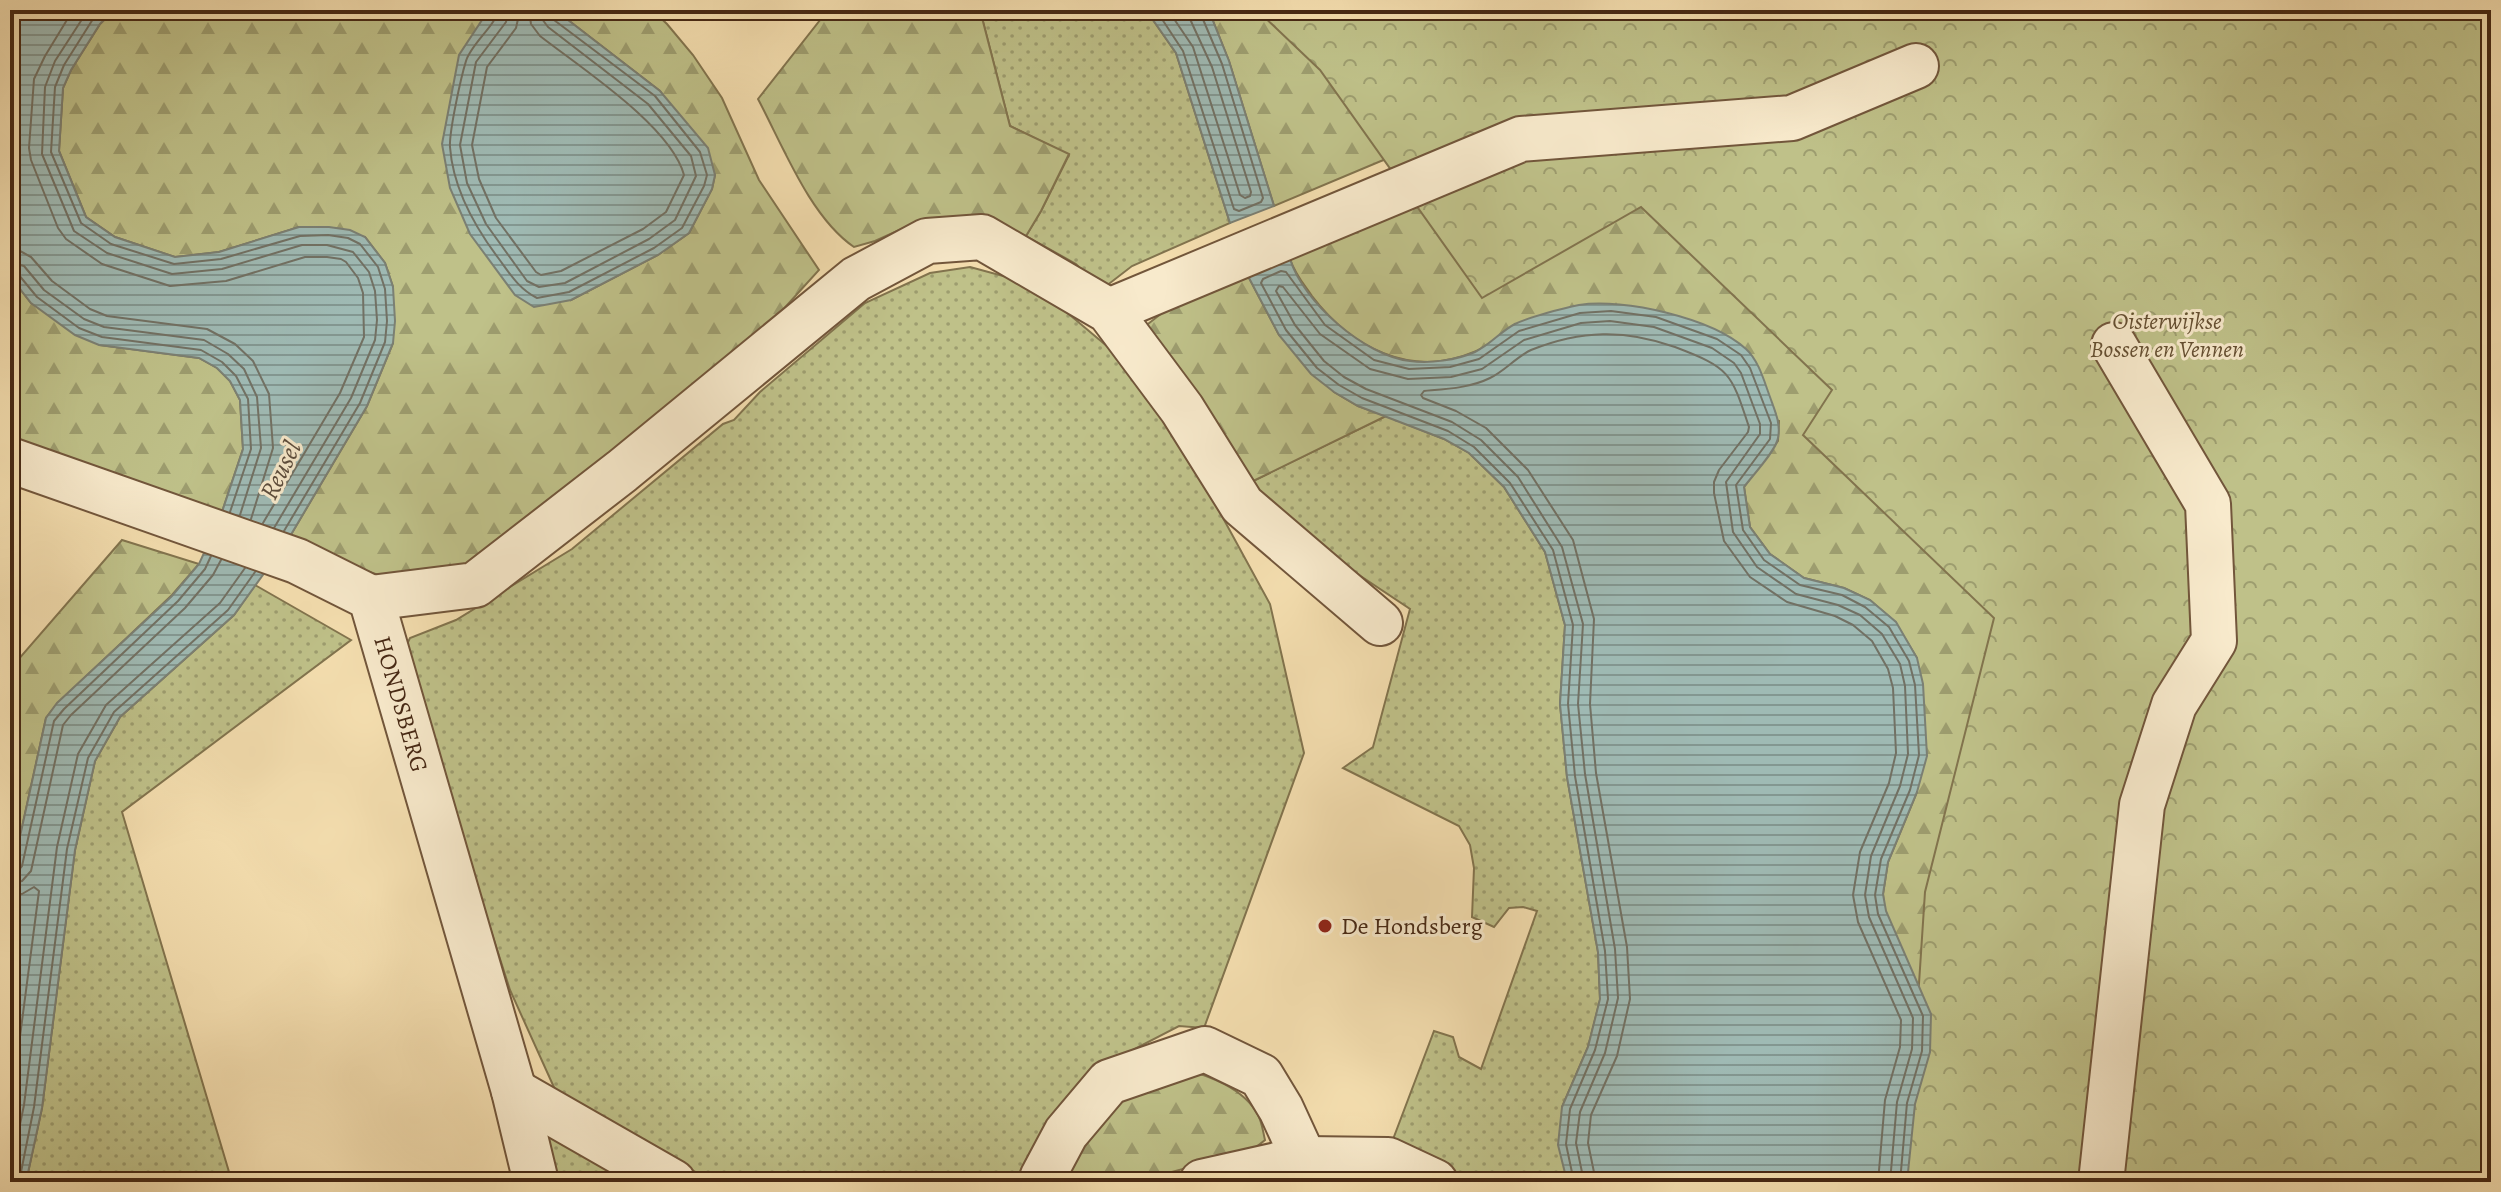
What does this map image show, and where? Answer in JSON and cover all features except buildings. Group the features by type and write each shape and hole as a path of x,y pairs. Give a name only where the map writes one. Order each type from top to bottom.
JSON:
{"street":[{"path":"1109,311 1521,139 1792,118 1916,66"},
{"path":"10,460 297,561 371,598 475,585 622,471 856,279 927,241 982,237 1109,311 1182,409 1242,505 1380,623"},
{"path":"2101,1182 2142,805 2174,705 2214,641 2208,504 2114,345"},
{"name":"HONDSBERG","path":"371,598 514,1091 536,1182"},
{"path":"1042,1182 1066,1133 1109,1082 1205,1049 1261,1076 1281,1109 1304,1159"},
{"path":"514,1091 673,1182"},
{"path":"1202,1182 1304,1159 1388,1160 1435,1182"}],"green space":[{"path":"114,10 494,10 484,17 571,300 658,255 689,233 712,189 715,175 660,91 555,10 652,10 693,55 722,98 759,180 819,270 779,314 602,468 448,577 387,578 286,543 367,406 393,343 393,287 385,263 365,237 299,227 219,252 175,257 115,237 86,217 59,151 63,88 100,24"},
{"path":"828,10 980,10 1010,126 1069,154 1026,236 994,224 906,227 854,247 838,234 799,179 758,99"},
{"path":"980,10 1146,10 1176,53 1230,223 1132,266 1101,290 1076,264 1026,236 1069,155 1010,126"},
{"path":"1205,10 1891,10 1467,130 1381,161 1274,206 1229,61 1213,21"},
{"name":"Oisterwijkse Bossen en Vennen","path":"1257,10 2491,10 2491,1182 1906,1182 1925,892 1994,618 1803,435 1832,390 1641,207 1482,298 1320,70"},
{"path":"1561,162 2455,394 1907,1182 1883,894 1888,862 1917,792 1917,658 1895,622 1870,600 1844,588 1804,578 1770,554 1750,527 1744,487 1778,441 1779,421 1515,324 1474,352 1427,362 1405,360 1364,343 1345,330 1312,296 1290,259 1400,213 1483,183"},
{"path":"970,267 1018,280 1058,305 1108,347 1170,421 1270,604 1304,753 1204,1028 1179,1026 1117,1058 1031,1156 1017,1182 712,1182 645,1141 557,1094 510,990 402,654 410,638 456,620 572,549 723,424 734,420 760,392 865,303 930,273"},
{"path":"10,276 31,303 100,345 199,358 217,368 230,381 240,400 243,449 220,518 10,441"},
{"path":"1248,276 1279,335 1334,392 1358,406 1386,416 1247,484 1139,331 1162,313"},
{"path":"1386,416 1444,439 1469,453 1504,487 1545,552 1565,625 1560,704 1567,777 1598,952 1600,1000 1588,1047 1562,1107 1568,1182 1459,1182 1451,1172 1392,1142 1434,1031 1453,1037 1459,1057 1481,1069 1537,911 1523,907 1509,908 1494,927 1472,917 1474,868 1470,845 1459,826 1343,768 1373,747 1410,609 1335,559 1247,484"},
{"path":"122,540 199,564 172,595 46,718 10,882 10,669"},
{"path":"255,585 351,640 122,812 232,1182 26,1182 42,1108 75,850 95,761 120,717 234,615"},
{"path":"1182,1068 1214,1079 1244,1097 1259,1118 1265,1140 1251,1151 1134,1182 1064,1182 1082,1149 1119,1105"},
{"path":"543,1131 630,1182 556,1182"}],"water":[{"name":"Reusel","path":"10,10 114,10 100,24 63,88 59,151 86,217 115,237 175,257 219,252 299,227 350,230 365,237 385,263 393,287 395,321 393,343 367,406 286,543 234,615 120,717 95,761 75,850 42,1108 26,1182 10,1182 10,882 46,718 57,703 172,596 199,564 220,518 243,449 240,400 230,381 217,368 199,358 99,345 75,335 31,303 10,276"},
{"path":"494,10 555,10 660,91 708,148 715,175 712,189 689,233 658,255 571,300 534,307 515,295 470,234 450,188 442,144 459,55 484,17"},
{"path":"1146,10 1205,10 1213,21 1229,61 1274,206 1230,223 1176,53"},
{"path":"1290,259 1308,292 1338,324 1374,349 1410,361 1434,362 1468,355 1521,321 1573,306 1598,304 1643,308 1690,320 1731,338 1754,359 1776,412 1779,433 1773,450 1744,487 1750,527 1770,554 1804,578 1844,588 1870,600 1896,622 1917,658 1923,684 1927,756 1917,792 1888,862 1883,894 1886,911 1931,1014 1930,1052 1915,1104 1907,1182 1567,1181 1558,1145 1562,1107 1588,1047 1600,999 1598,952 1567,777 1560,704 1565,625 1545,552 1504,487 1469,453 1444,439 1358,406 1311,374 1279,335 1248,276"}],"place":[{"name":"De Hondsberg","path":"1325,926"}]}
